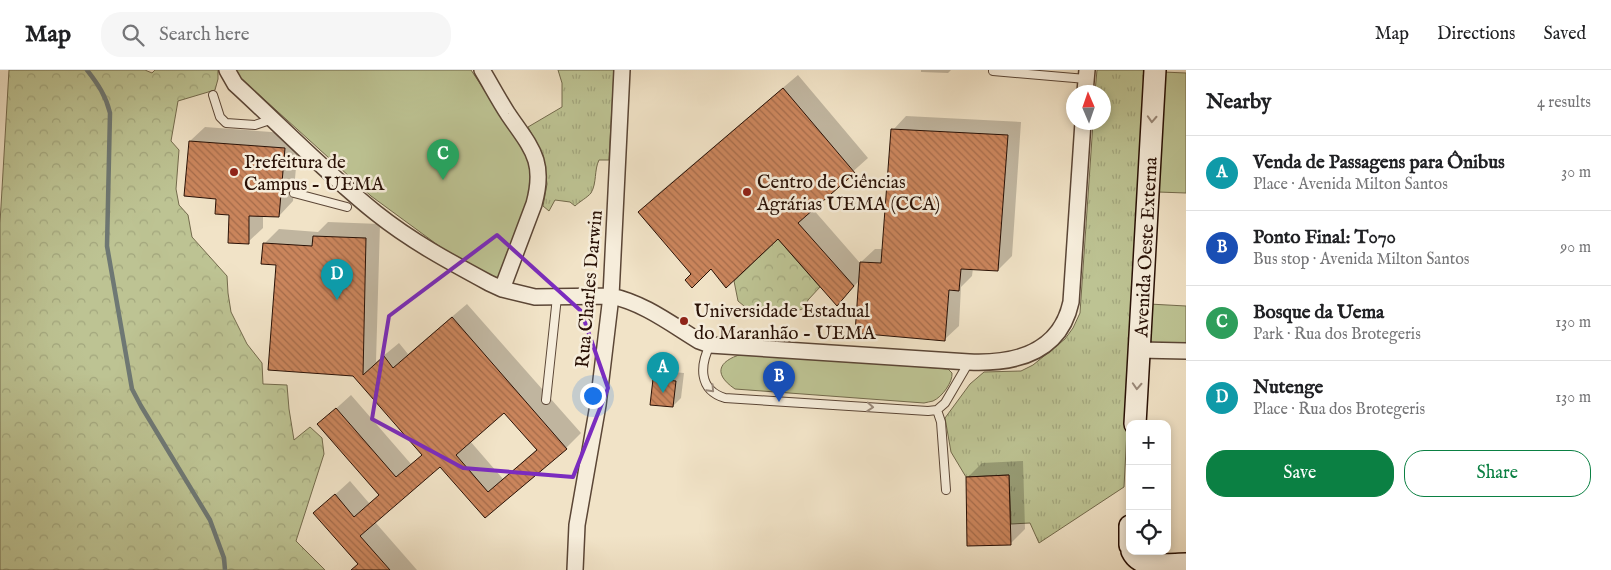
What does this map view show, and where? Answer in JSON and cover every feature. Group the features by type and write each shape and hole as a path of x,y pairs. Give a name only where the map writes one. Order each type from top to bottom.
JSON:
{"street":[{"path":"227,70 235,84 333,175 387,222 442,257 502,289 535,297 611,296 636,304 699,341 710,345 969,362 1011,360 1044,345 1063,326 1071,302 1082,130"},
{"path":"482,70 532,149 539,175 534,204 502,289"},
{"name":"Rua Charles Darwin","path":"575,570 577,524 598,405 611,296 622,70"},
{"name":"Avenida Oeste Externa","path":"1135,420 1154,70"},
{"path":"1139,350 1186,351"},
{"path":"1135,555 1138,559 1149,564 1186,564"}],"lane":[{"path":"993,71 1086,80"},
{"path":"213,95 220,117 226,123 255,125 273,119"},
{"path":"294,193 347,207"},
{"path":"546,400 557,298"},
{"path":"710,345 703,362 703,374 707,386 725,398 936,410 945,403 969,362"},
{"path":"936,410 941,422 946,490"}],"highlighted area":[{"path":"497,235 581,311 608,388 573,477 463,468 372,419 389,316"}],"green space":[{"path":"9,70 145,70 152,73 155,70 218,70 215,90 178,101 171,141 179,150 176,189 179,205 188,215 192,237 227,276 231,312 247,344 262,363 263,384 287,385 294,440 310,427 322,438 324,454 296,541 325,570 0,570 0,223"},
{"path":"233,70 471,70 522,146 533,169 535,192 498,279 450,254 371,196"},
{"path":"558,70 614,70 609,160 599,160 593,189 588,196 575,206 570,202 555,200 549,211 543,206 547,184 543,155 528,127 562,107 562,83"},
{"path":"1097,70 1146,70 1128,420 1126,420 1124,487 1039,543 1030,523 1011,524 1009,475 966,477 951,452 945,418 970,384 984,372 1021,371 1033,365 1065,339 1080,313 1093,130 1111,130 1111,85 1096,85"},
{"path":"1163,72 1186,73 1186,193 1158,192"},
{"path":"778,239 820,287 808,300 805,308 794,312 772,313 744,306 738,301 734,281"},
{"path":"1149,304 1186,306 1186,346 1146,345"},
{"path":"746,353 948,369 952,373 952,377 949,385 940,396 933,401 924,403 735,389 723,377 722,367 730,359"}],"building":[{"name":"Centro de Ciências Agrárias UEMA (CCA)","path":"783,88 855,173 798,223 854,286 837,306 778,239 726,288 711,269 692,288 685,280 691,274 638,212"},
{"path":"891,129 1008,135 998,271 961,269 959,291 949,290 945,341 855,333 860,262 881,263"},
{"name":"Prefeitura de Campus - UEMA","path":"189,141 285,148 279,217 249,216 249,244 228,243 229,215 215,214 216,199 184,196"},
{"path":"313,236 366,238 363,375 384,356 393,368 452,317 567,449 485,518 440,467 360,536 390,570 351,570 358,564 313,513 335,494 354,517 379,495 317,424 336,408 396,477 422,455 353,376 268,370 276,265 261,264 263,243 312,246","holes":["504,413 537,450 488,492 456,455"]},
{"path":"653,379 676,381 673,407 650,405"},
{"path":"1009,475 1011,545 967,546 966,477"}],"waterway":[{"path":"87,70 101,90 110,113 107,246 132,389 210,520 224,558 225,570"}],"place":[{"name":"Prefeitura de Campus - UEMA","path":"234,172"},
{"name":"Bosque da Uema","path":"443,180"},
{"name":"Centro de Ciências Agrárias UEMA (CCA)","path":"747,192"},
{"name":"Nutenge","path":"337,300"},
{"name":"Universidade Estadual do Maranhão - UEMA","path":"684,321"},
{"name":"Venda de Passagens para Ônibus","path":"663,393"},
{"name":"Ponto Final: T070","path":"779,402"}]}
